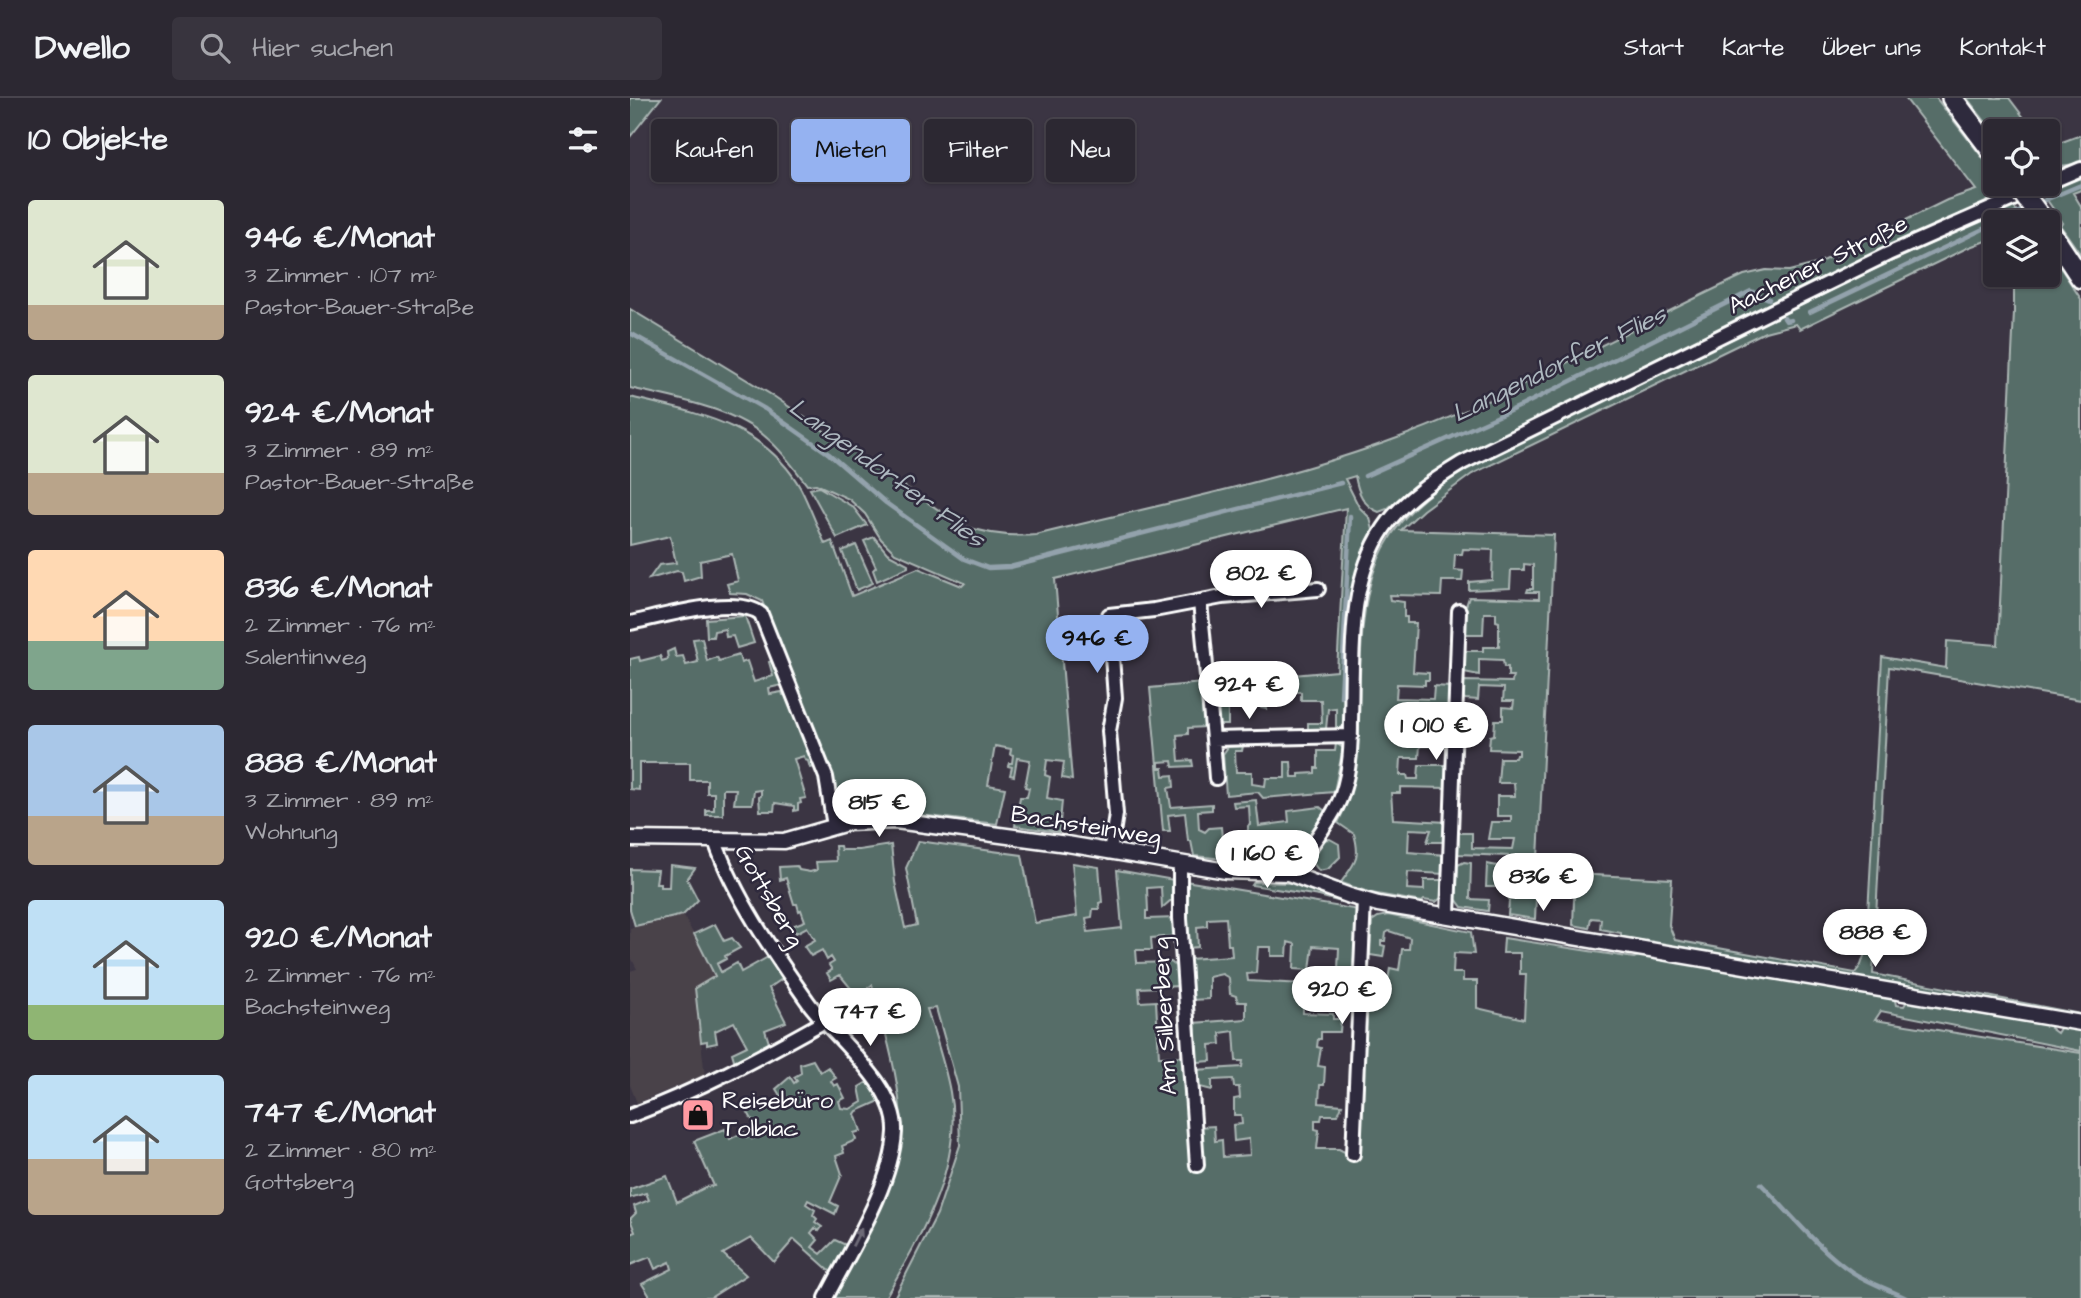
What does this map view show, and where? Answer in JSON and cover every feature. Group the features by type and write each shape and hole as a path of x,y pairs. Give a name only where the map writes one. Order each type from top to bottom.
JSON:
{"main road":[{"path":"1952,98 1983,139"},
{"path":"2060,246 2081,278"}],"street":[{"name":"Aachener Straße","path":"2060,178 2081,169"},
{"name":"Aachener Straße","path":"1288,873 1300,860 1338,803 1347,775 1351,736 1354,630 1359,594 1369,559 1393,516 1420,492 1461,463 1888,254 2020,196"},
{"path":"1110,852 1116,814 1109,731 1115,698 1109,615 1222,597 1318,589"},
{"path":"1200,601 1216,778"},
{"path":"630,623 734,606 752,608 761,614 823,769 834,826"},
{"path":"1448,915 1459,611"},
{"path":"1213,739 1351,736"},
{"name":"Bachsteinweg","path":"630,839 784,841 834,826 879,821 922,824 1180,864 1240,872 1288,873 1364,900 2081,1023"},
{"name":"Gottsberg","path":"715,841 725,867 751,913 823,1022 875,1079 886,1097 894,1124 892,1151 880,1190 827,1298"},
{"name":"Am Silberberg","path":"1180,864 1180,918 1197,1165"},
{"path":"1353,1154 1364,900"},
{"path":"630,1116 695,1088 823,1022"}],"shaded area":[{"path":"683,915 716,975 695,988 705,1077 637,1103 630,1085 630,971 637,969 630,955 630,928"}],"green space":[{"path":"630,98 661,98 630,137"},
{"path":"1905,98 1936,98 1983,158 1983,196 2003,196 1781,299 1446,464 1416,484 1387,509 1379,512 1365,502 1355,476 1345,479 1359,507 1370,518 1373,530 1363,552 1351,598 1346,645 1345,717 1342,727 1336,729 1336,708 1328,709 1326,729 1308,729 1308,723 1322,723 1321,700 1301,700 1301,692 1286,691 1286,698 1266,698 1267,709 1261,708 1260,692 1249,692 1249,707 1242,707 1241,704 1228,707 1228,725 1219,725 1215,682 1337,671 1346,508 1055,579 1072,780 1062,778 1064,762 1047,760 1045,775 1050,777 1047,798 1062,801 1059,832 1015,826 1020,797 1027,797 1029,788 1025,787 1030,760 1017,758 1014,776 1010,775 1012,767 1008,766 1012,763 1011,749 995,746 988,785 1005,788 997,824 893,812 836,817 831,780 762,601 747,594 730,593 727,584 738,581 732,554 700,561 701,576 684,581 682,572 677,571 649,579 659,565 676,563 670,536 630,545 630,397 704,416 727,425 768,449 786,467 801,489 825,544 832,541 852,596 918,568 962,586 965,583 895,553 881,539 865,514 849,499 816,484 807,485 779,449 739,419 684,400 630,388 630,309 775,397 959,524 997,534 1036,535 1310,467 1400,437 1488,401 1744,275 1766,270 1789,271 1816,264 1947,200 1976,190"},
{"path":"1967,98 2009,98 2025,119 1983,119"},
{"path":"2081,135 2081,162 2060,166 2062,142"},
{"path":"2081,176 2081,190 2073,193 2081,206 2081,255 2060,225 2063,223 2060,210 2054,210 2044,196 2060,196 2060,185"},
{"path":"1983,220 1983,242 1800,329 1796,324 1765,332 1472,474 1401,530 1554,535 1535,919 1508,915 1510,887 1486,887 1487,864 1508,868 1509,856 1458,854 1459,833 1472,833 1472,848 1513,849 1515,839 1488,839 1491,822 1511,822 1511,816 1497,816 1497,796 1515,796 1514,783 1498,783 1500,758 1515,758 1519,755 1519,750 1489,749 1495,720 1503,720 1503,707 1513,708 1514,701 1503,701 1504,688 1479,687 1478,700 1465,699 1462,696 1464,681 1512,682 1513,676 1508,676 1508,667 1504,667 1503,660 1479,659 1479,675 1464,672 1464,651 1483,651 1483,647 1499,647 1499,622 1496,621 1496,613 1484,613 1483,634 1464,634 1464,612 1469,597 1539,599 1539,592 1527,592 1528,589 1533,589 1533,565 1524,564 1524,570 1511,570 1510,588 1469,590 1469,582 1492,580 1493,550 1463,549 1462,554 1455,554 1454,570 1463,571 1462,581 1442,581 1441,596 1389,595 1390,600 1404,602 1404,617 1407,617 1407,623 1416,623 1413,672 1429,673 1429,680 1425,680 1425,685 1397,684 1396,698 1433,699 1434,686 1451,687 1449,747 1420,746 1419,758 1401,758 1400,775 1407,775 1408,779 1418,779 1419,765 1448,765 1447,788 1400,787 1400,793 1391,793 1393,819 1447,822 1446,842 1427,842 1431,830 1409,829 1408,852 1446,855 1444,874 1408,872 1407,889 1424,890 1424,880 1443,880 1442,897 1436,902 1422,902 1371,893 1342,883 1357,855 1354,834 1338,823 1350,794 1356,767 1360,666 1368,594 1377,563 1391,535 1412,510 1441,485 1480,462 1871,271"},
{"path":"2060,267 2081,299 2081,700 1889,667 1873,974 2081,1016 1621,937 1621,933 1600,929 1601,919 1591,918 1589,928 1573,925 1575,874 1672,879 1669,925 1675,940 1855,973 1861,965 1866,950 1882,657 1946,668 1947,641 1998,645 2014,287 2060,287"},
{"path":"819,487 853,507 867,525 837,538 810,489"},
{"path":"874,537 887,553 908,564 908,567 877,581 873,570 876,567 864,541"},
{"path":"856,545 873,583 857,590 842,551"},
{"path":"745,616 754,643 737,648 733,636 726,637 725,629 714,631 713,637 707,637 706,619"},
{"path":"702,638 707,661 717,657 719,661 739,655 741,663 747,661 754,682 773,676 769,662 776,660 786,684 769,688 770,694 782,692 783,695 790,695 818,767 810,768 804,756 794,759 806,798 800,799 798,810 794,811 794,806 775,803 774,811 760,811 761,790 754,791 752,804 734,804 736,789 723,789 723,815 706,815 706,810 714,810 714,793 707,793 707,780 690,780 690,763 639,763 639,790 630,789 630,659 639,657 640,661 660,656 662,661 668,659 667,652 674,649 676,657 683,656 686,665 698,662 693,639"},
{"path":"1202,683 1205,727 1188,728 1188,734 1177,735 1179,761 1192,760 1193,766 1173,767 1172,761 1159,762 1159,768 1163,768 1164,776 1173,775 1174,787 1168,788 1171,807 1212,804 1212,810 1198,811 1199,829 1205,832 1209,828 1221,827 1224,859 1194,856 1191,841 1188,841 1185,813 1168,815 1170,831 1163,831 1150,688"},
{"path":"1336,743 1343,748 1334,792 1263,798 1258,792 1226,795 1223,754 1228,747 1243,746 1242,751 1235,751 1236,772 1252,772 1252,784 1265,786 1266,778 1285,778 1285,762 1291,762 1292,777 1315,773 1315,768 1318,768 1318,751 1335,751"},
{"path":"1256,800 1259,826 1289,822 1288,811 1320,807 1325,811 1303,843 1289,855 1251,863 1251,856 1229,858 1227,836 1248,831 1250,825 1249,806 1234,807 1233,802"},
{"path":"1330,839 1339,844 1340,857 1328,869 1319,871 1313,863 1314,849 1321,840"},
{"path":"918,841 1022,855 1035,923 1077,916 1072,863 1099,867 1102,902 1099,903 1100,909 1093,909 1092,917 1086,918 1088,932 1122,928 1117,870 1174,880 1175,901 1170,901 1162,908 1161,887 1147,888 1146,919 1176,918 1177,936 1151,938 1152,950 1136,950 1137,963 1171,962 1179,969 1180,986 1139,988 1140,1002 1156,1001 1159,1057 1185,1056 1199,1127 1214,1126 1215,1141 1222,1140 1223,1157 1250,1155 1249,1139 1234,1141 1233,1125 1242,1124 1241,1115 1234,1115 1234,1099 1240,1098 1239,1087 1234,1087 1233,1079 1212,1080 1212,1090 1196,1086 1195,1070 1242,1067 1243,1061 1236,1061 1234,1031 1220,1033 1221,1044 1210,1045 1211,1061 1198,1062 1195,1059 1193,1023 1246,1019 1246,1002 1238,1002 1236,996 1230,994 1229,978 1222,974 1209,977 1209,999 1191,1000 1189,959 1232,956 1231,945 1228,945 1226,918 1207,919 1207,926 1197,927 1198,947 1188,948 1185,881 1359,910 1356,971 1338,969 1339,948 1313,946 1310,970 1294,969 1295,944 1288,942 1287,956 1271,956 1271,947 1258,947 1256,973 1247,974 1248,981 1341,986 1340,998 1303,998 1303,1013 1333,1014 1333,1019 1341,1019 1340,1032 1321,1032 1317,1047 1321,1048 1318,1066 1325,1067 1319,1103 1342,1105 1338,1115 1322,1115 1321,1120 1315,1120 1315,1129 1319,1130 1317,1149 1339,1149 1350,1155 1364,981 1387,986 1390,968 1399,970 1402,949 1409,949 1410,938 1389,931 1385,941 1381,941 1381,945 1385,946 1383,957 1370,955 1372,921 1388,915 1471,932 1474,954 1454,953 1453,973 1463,973 1463,981 1477,981 1477,1008 1524,1019 1526,974 1520,974 1520,953 1503,953 1504,938 1634,958 1643,954 1894,996 1896,1005 1904,1006 1909,998 2053,1023 2050,1028 2057,1033 2062,1025 2081,1029 2081,1051 1881,1011 1875,1020 2081,1053 2081,1298 894,1298 937,1214 960,1145 958,1087 936,1008 927,1009 948,1082 953,1119 951,1146 936,1199 925,1225 885,1298 832,1298 885,1198 897,1163 901,1132 899,1097 885,1031 877,1035 862,1017 878,1006 872,985 857,996 840,975 831,980 827,973 832,970 829,965 834,962 831,957 827,960 822,950 811,956 804,946 815,940 807,927 796,933 792,926 805,921 801,910 794,904 786,878 780,880 779,867 797,866 799,870 810,872 817,870 816,862 836,861 835,846 840,846 841,850 859,850 891,845 895,882 905,928 917,925 906,868"},
{"path":"1471,863 1470,899 1489,900 1488,911 1462,907 1456,899 1458,865"},
{"path":"670,865 695,868 687,879 698,900 683,915 635,926 630,909 630,869 658,870 656,883 660,883 660,887 669,887"},
{"path":"1254,882 1295,883 1356,906 1319,896 1252,885"},
{"path":"715,924 724,941 732,938 740,948 717,964 721,972 737,963 741,972 768,957 782,979 769,988 786,1022 765,1030 770,1046 735,1063 732,1053 747,1046 734,1022 715,1031 717,1043 707,1045 707,1041 701,1042 695,988 715,976 694,934"},
{"path":"813,1060 820,1072 828,1067 836,1078 831,1081 834,1086 838,1084 845,1098 839,1101 841,1108 850,1109 862,1102 859,1087 871,1080 882,1100 857,1111 855,1114 861,1131 854,1133 856,1140 842,1146 844,1153 836,1156 842,1174 830,1202 838,1206 835,1214 808,1200 806,1204 815,1210 815,1222 822,1227 819,1231 815,1228 811,1233 818,1240 812,1247 821,1254 835,1240 846,1245 832,1273 794,1239 774,1262 751,1238 723,1254 746,1275 710,1298 651,1298 642,1284 672,1269 670,1262 655,1269 650,1257 630,1265 630,1234 635,1232 630,1219 636,1213 634,1206 649,1200 646,1193 630,1198 630,1189 667,1176 677,1202 706,1187 714,1186 694,1141 725,1129 730,1139 744,1132 747,1137 755,1137 750,1129 755,1125 745,1107 759,1101 762,1106 781,1097 776,1089 790,1077 794,1083 797,1081 794,1077 801,1073 800,1064"}],"waterway":[{"name":"Langendorfer Flies","path":"2038,203 2081,185"},
{"name":"Langendorfer Flies","path":"1810,312 2027,208"},
{"name":"Langendorfer Flies","path":"1365,476 1523,405 1751,291 1769,299"},
{"name":"Langendorfer Flies","path":"1784,318 1786,321 1791,320"},
{"name":"Langendorfer Flies","path":"630,333 765,409 829,454 886,503 964,559 988,568 1010,567 1341,483"},
{"path":"1341,697 1350,516"},
{"path":"1761,1184 1816,1242 1840,1263 1865,1279 1906,1298"}],"place":[{"name":"Reisebüro Tolbiac","path":"698,1115"}]}
